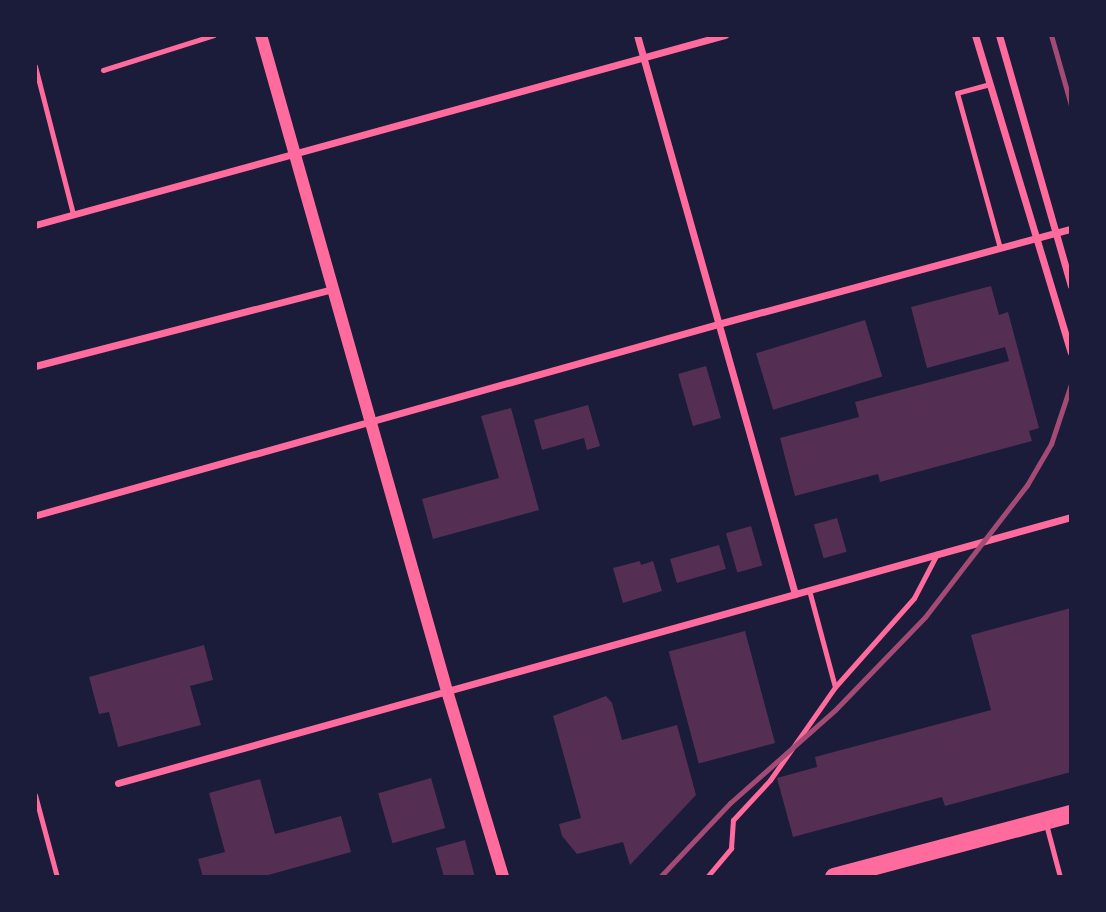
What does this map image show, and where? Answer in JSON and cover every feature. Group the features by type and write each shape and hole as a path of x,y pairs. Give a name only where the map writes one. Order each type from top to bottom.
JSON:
{"main road":[{"path":"834,877 883,871 1071,814"}],"street":[{"path":"261,35 447,691 503,877"},
{"path":"637,35 795,594"},
{"path":"35,225 725,35"},
{"path":"975,35 1071,352"},
{"path":"999,35 1058,233 1071,286"},
{"path":"37,515 718,324 1071,229"},
{"path":"35,366 332,289"},
{"path":"118,783 1071,517"}],"lane":[{"path":"103,70 214,35"},
{"path":"35,66 73,214"},
{"path":"990,84 957,93 1000,248"},
{"path":"707,877 730,848 733,820 770,780 835,687 914,597 937,554"},
{"path":"809,590 835,687"},
{"path":"35,795 57,877"},
{"path":"1045,821 1060,877"}],"building":[{"path":"991,286 999,315 1008,312 1039,428 1029,431 1032,441 880,482 878,474 795,496 780,438 859,417 855,402 1009,361 1005,347 927,368 911,307"},
{"path":"865,320 882,376 773,410 756,353"},
{"path":"706,366 721,418 693,426 678,374"},
{"path":"588,405 600,446 587,450 584,438 542,450 534,420"},
{"path":"511,408 539,510 433,539 422,499 499,478 481,416"},
{"path":"837,518 847,552 824,558 814,525"},
{"path":"751,526 762,565 737,573 726,533"},
{"path":"719,545 726,569 677,583 670,559"},
{"path":"640,561 641,565 653,561 662,591 623,603 613,568"},
{"path":"1071,608 1071,772 945,806 942,797 793,837 777,778 817,767 815,757 991,710 971,635"},
{"path":"745,631 775,743 699,763 669,651"},
{"path":"204,645 213,680 190,686 201,725 118,747 109,712 99,714 89,677"},
{"path":"606,696 612,703 622,740 677,725 696,795 630,865 623,842 577,854 562,836 559,824 581,818 553,716"},
{"path":"431,778 445,828 392,843 378,793"},
{"path":"260,779 275,834 341,816 351,852 261,877 203,877 198,859 225,852 209,793"},
{"path":"465,840 475,877 444,877 436,848"}],"railway":[{"path":"1051,35 1071,105"},
{"path":"660,877 730,803 835,710 925,617 1027,485 1051,444 1071,384"}]}
